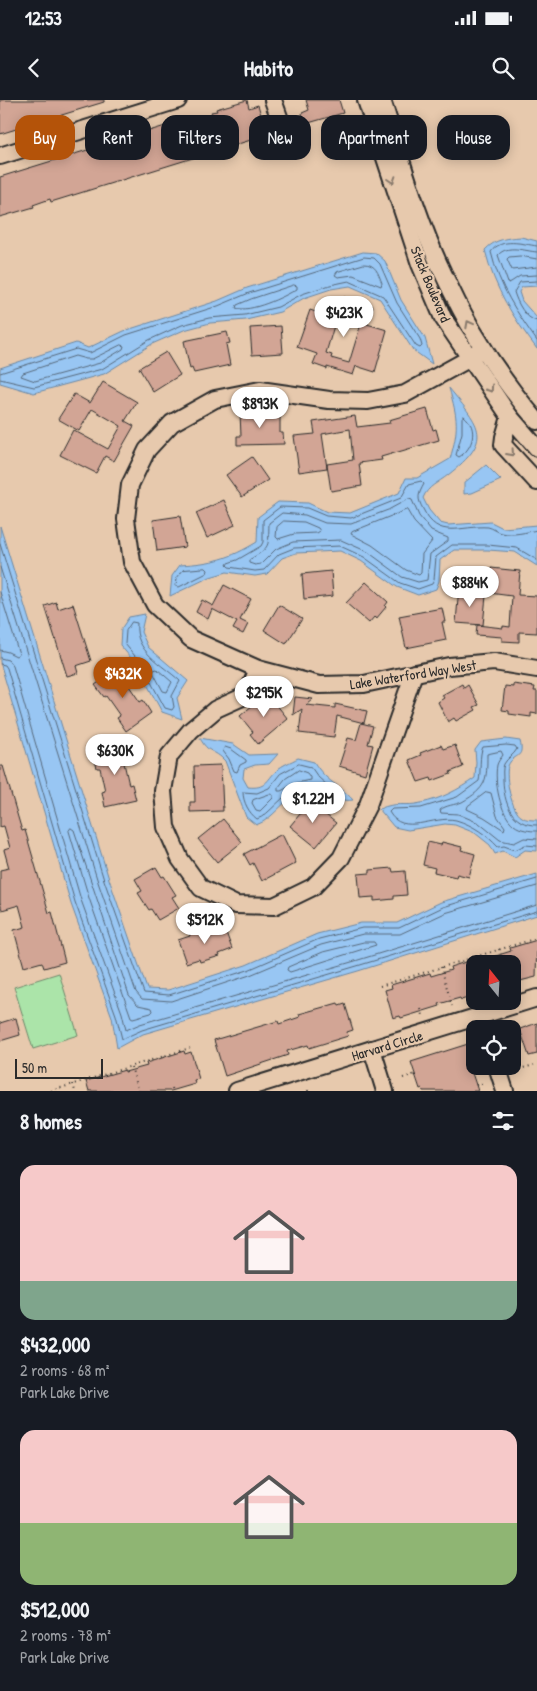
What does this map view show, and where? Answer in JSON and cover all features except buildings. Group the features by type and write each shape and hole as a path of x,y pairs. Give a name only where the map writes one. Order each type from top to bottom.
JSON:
{"street":[{"path":"0,156 178,100"},
{"path":"273,100 278,115"},
{"name":"Stack Boulevard","path":"366,100 420,264 443,318 510,417 537,448"},
{"name":"Stack Boulevard","path":"382,100 414,199 443,273 483,348 520,401 537,421"},
{"name":"Lake Waterford Way West","path":"483,348 469,359 405,394 368,401 329,400 260,390 215,399 172,423 147,450 130,485 126,519 132,562 155,605 191,639 258,669 319,685 364,684 449,666 494,662 537,669"},
{"path":"510,417 503,445 537,482"},
{"path":"258,669 247,695 216,709 191,730 169,756 163,791 166,827 180,859 201,888 236,905 274,906 313,887 341,858 368,805 414,673"},
{"name":"Harvard Circle","path":"488,1020 537,998"},
{"name":"Harvard Circle","path":"237,1091 372,1049 466,1026"},
{"path":"372,1049 385,1091"},
{"path":"500,1075 505,1091"}],"path":[{"path":"380,986 537,938"},
{"path":"499,949 501,955"},
{"path":"441,968 452,1006"},
{"path":"421,1009 423,1015"},
{"path":"51,1091 190,1048"},
{"path":"521,1068 534,1065"},
{"path":"131,1066 139,1091"},
{"path":"403,1078 415,1074"},
{"path":"476,1085 485,1083"},
{"path":"72,1084 74,1091"}],"green space":[{"path":"59,973 78,1035 33,1049 14,987"}],"water":[{"path":"521,237 537,241 537,286 522,287 519,292 522,301 537,318 537,349 520,326 506,302 494,278 485,250 497,241"},
{"path":"363,252 376,253 385,261 401,300 425,338 432,364 413,350 380,299 350,286 331,289 304,298 280,312 246,320 210,323 184,330 152,344 104,374 34,393 0,383 0,368 76,343 88,348 124,331 217,301 247,288"},
{"path":"449,388 475,423 478,433 477,442 463,463 430,488 423,498 429,510 440,523 448,525 491,522 503,528 537,525 537,566 515,552 454,550 440,560 439,581 436,589 418,595 397,587 361,561 340,551 296,553 282,558 267,574 255,576 227,572 210,577 170,596 172,576 180,565 220,559 257,542 258,517 278,502 308,503 327,512 350,513 399,493 406,478 417,478 450,459 455,439 456,423"},
{"path":"486,465 501,480 472,493 464,494 464,483"},
{"path":"0,526 109,879 147,989 168,990 246,965 317,934 361,923 397,923 441,902 537,874 537,915 358,971 143,1034 117,1048 112,1017 71,904 0,662"},
{"path":"145,614 141,632 148,647 188,681 177,698 182,719 162,712 136,664 120,645 121,629 129,617"},
{"path":"200,738 233,744 249,755 278,754 269,764 255,765 244,769 243,778 248,787 259,787 268,781 279,768 298,758 314,762 328,779 353,800 340,799 313,792 300,793 256,825 246,817 225,761 206,747"},
{"path":"506,739 520,741 520,754 508,766 508,785 518,814 525,819 537,820 537,851 525,850 515,857 503,851 495,854 490,845 475,833 455,825 445,824 408,830 394,827 379,809 391,805 415,804 428,801 456,790 475,778 475,750 481,742"}]}
